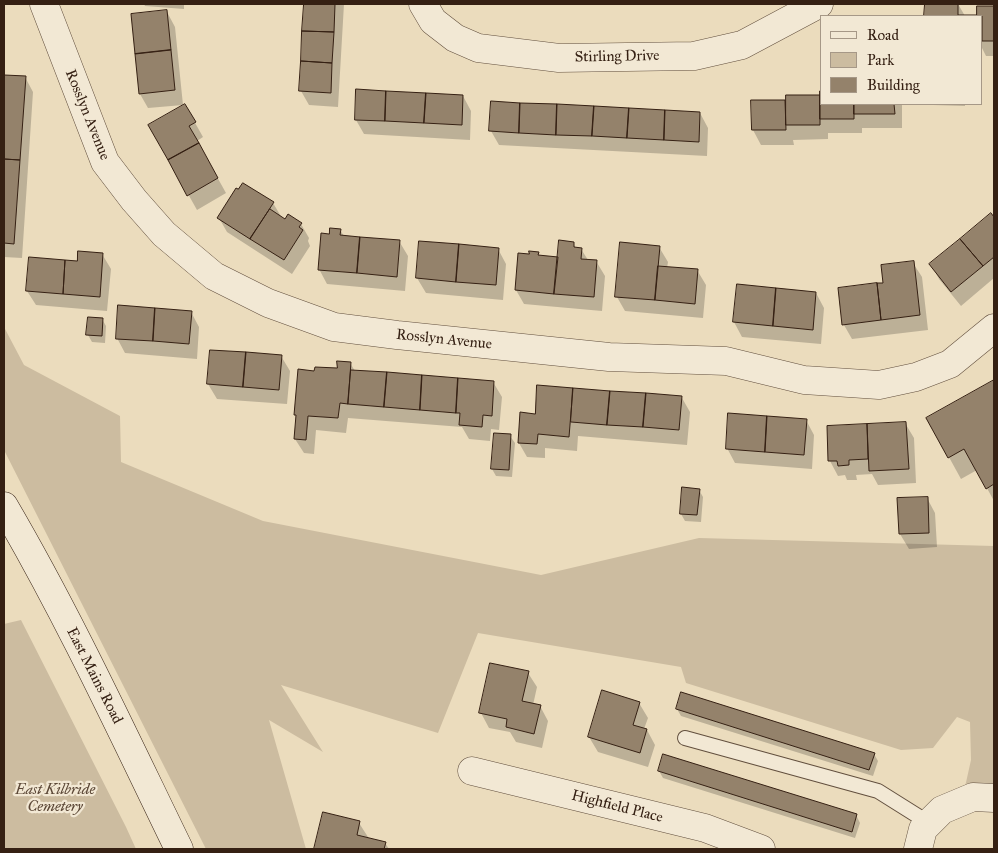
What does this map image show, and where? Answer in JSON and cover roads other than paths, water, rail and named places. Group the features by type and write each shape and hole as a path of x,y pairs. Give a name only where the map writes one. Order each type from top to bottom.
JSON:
{"street":[{"name":"Rosslyn Avenue","path":"44,4 105,162 146,214 164,234 214,276 268,303 334,327 609,356 726,360 804,380 879,385 916,377 950,364 994,328"},
{"name":"Stirling Drive","path":"423,4 433,21 455,38 478,48 559,58 694,56 742,45 819,4"},
{"name":"East Mains Road","path":"4,506 90,665 179,849"},
{"name":"Highfield Place","path":"472,771 705,828 761,849"},
{"path":"918,849 923,829 942,810 973,797 994,798"}],"lane":[{"path":"685,738 878,791 929,823"}],"park label":[{"name":"East Kilbride Cemetery","path":"55,798"}]}
